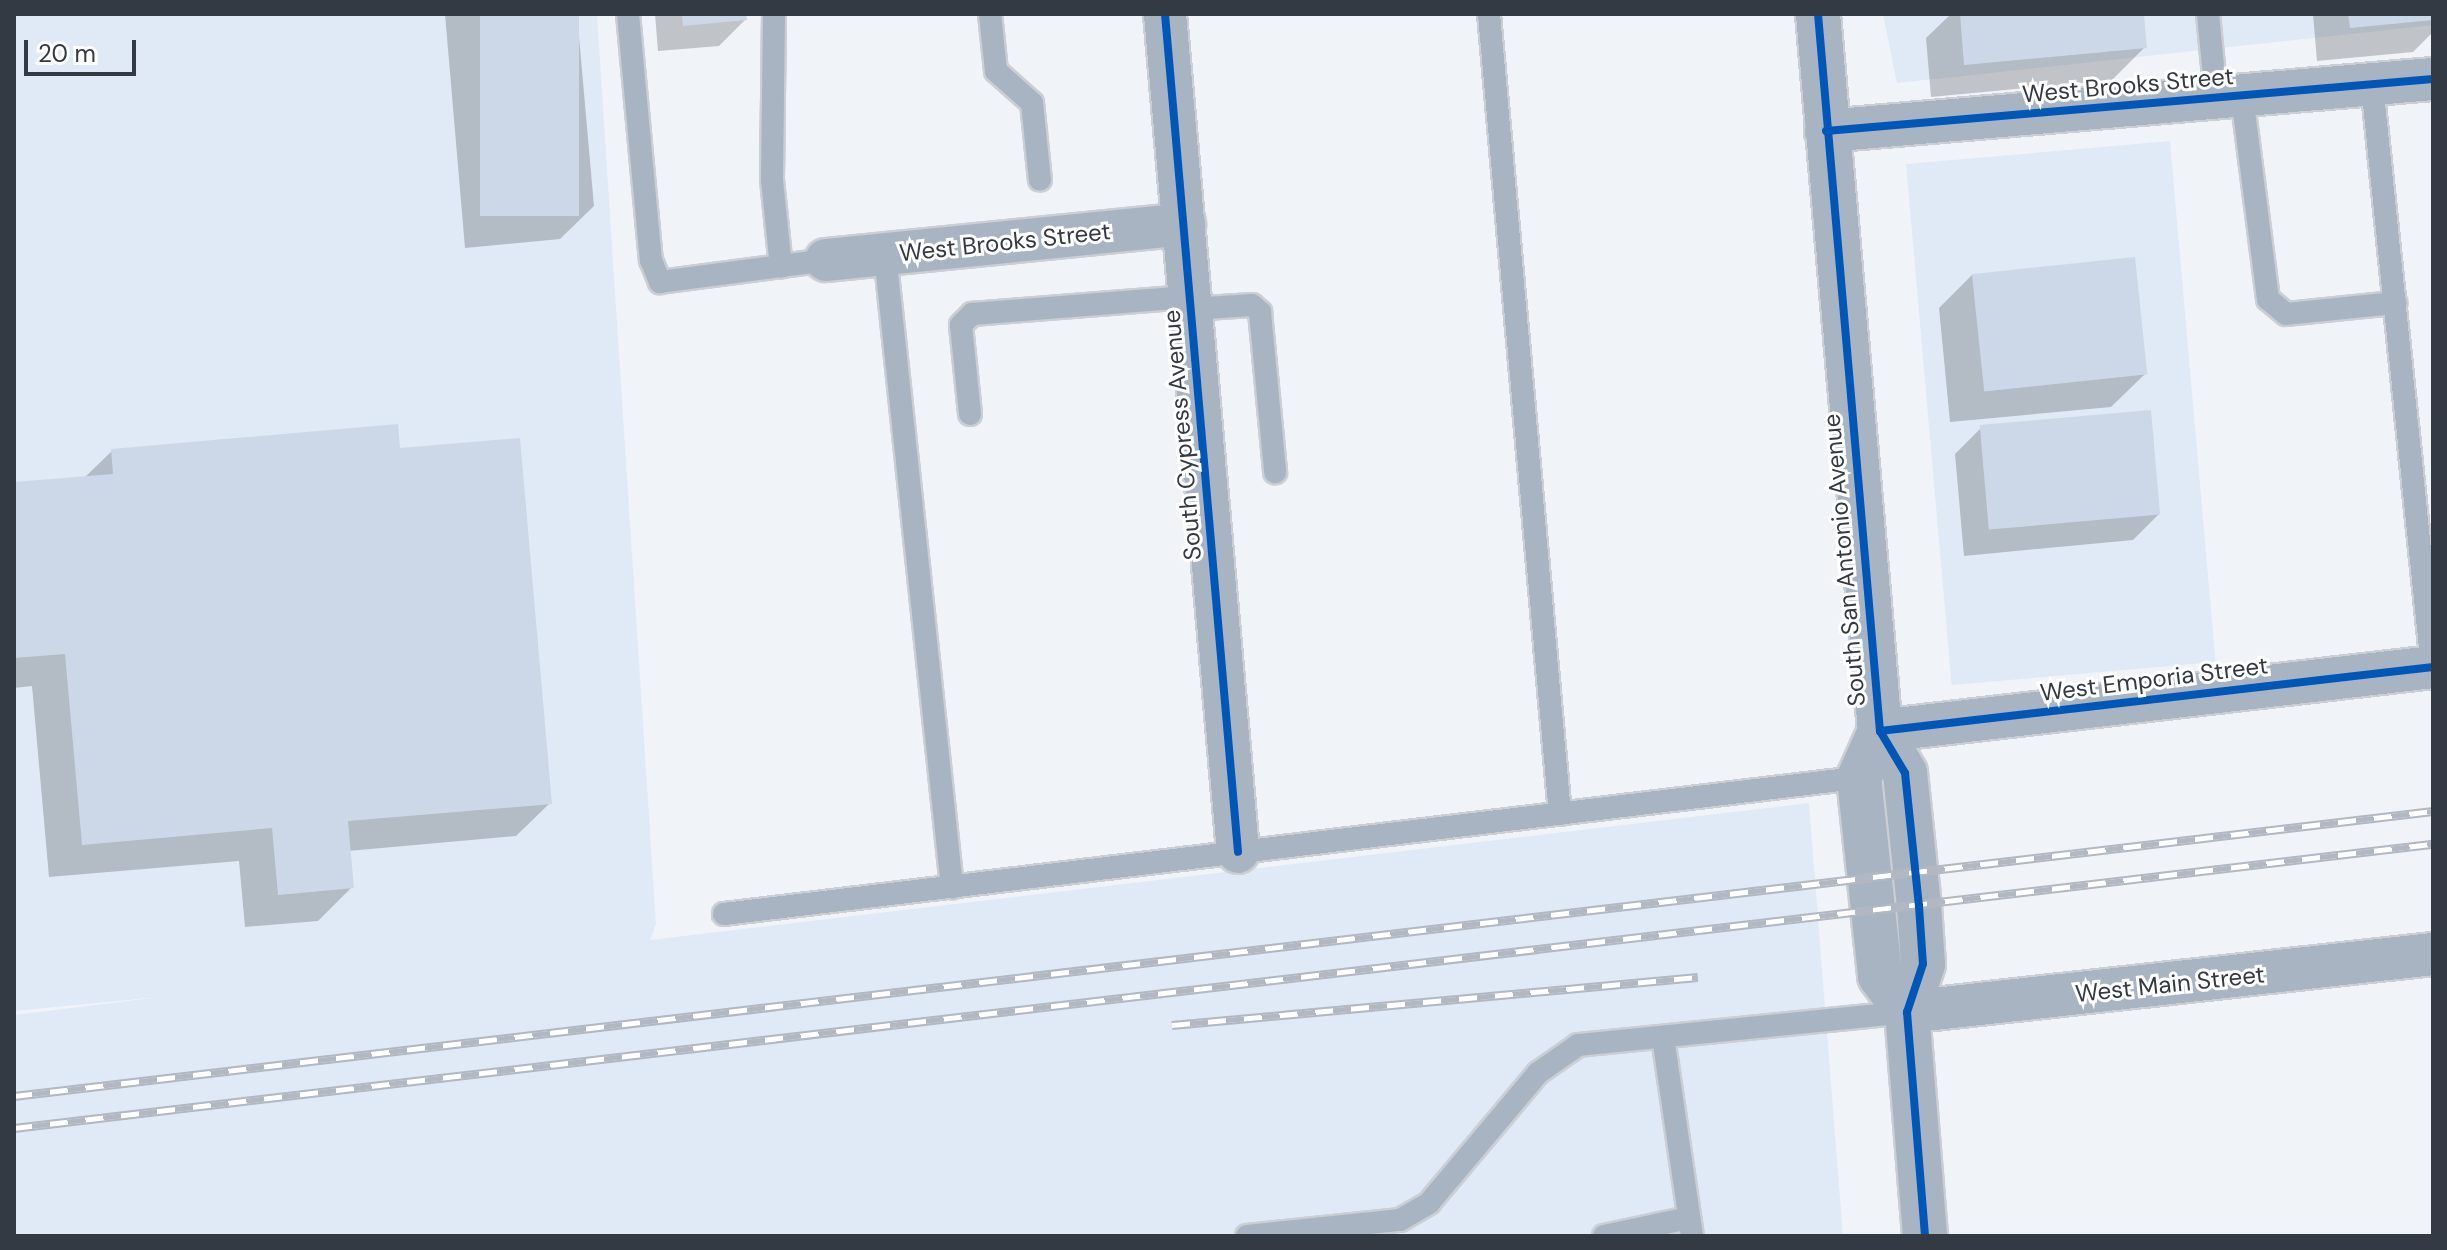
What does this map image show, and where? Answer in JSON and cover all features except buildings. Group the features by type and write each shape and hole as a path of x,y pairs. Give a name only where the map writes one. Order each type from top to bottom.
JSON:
{"street":[{"name":"South Cypress Avenue","path":"1165,14 1238,852"},
{"name":"South San Antonio Avenue","path":"1818,14 1880,731 1905,773 1923,964 1907,1012 1925,1236"},
{"name":"West Brooks Street","path":"1826,131 2433,79"},
{"name":"West Brooks Street","path":"826,260 1184,224"},
{"name":"West Emporia Street","path":"1880,731 2432,667"},
{"name":"South San Antonio Avenue","path":"1859,778 1880,731"},
{"path":"1859,778 1880,976 1907,1012"},
{"name":"West Main Street","path":"1907,1012 2433,954"}],"lane":[{"path":"628,14 651,260 660,282 826,260"},
{"path":"774,14 772,180 781,267"},
{"path":"990,14 996,71 1032,103 1040,180"},
{"path":"1489,14 1560,814"},
{"path":"2208,14 2229,96 2268,299 2286,314 2395,303"},
{"path":"2372,84 2432,667"},
{"path":"885,254 952,887"},
{"path":"970,414 961,325 972,314 1190,303 1252,305 1260,312 1275,472"},
{"path":"724,914 1905,773"},
{"path":"1247,1236 1400,1220 1429,1203 1538,1073 1578,1045 1907,1012"},
{"path":"1604,1236 1690,1227 1663,1037"}],"shaded area":[{"path":"14,14 597,14 656,924 650,940 1809,803 1843,1236 14,1236 14,1015 160,997 14,1011"},
{"path":"1883,14 2433,14 2433,25 1897,83"},
{"path":"2170,141 2216,662 1952,685 1906,164"}],"railway":[{"path":"14,1096 2433,811"},
{"path":"14,1128 2433,844"},
{"path":"1172,1025 1698,977"}],"cycle path":[{"path":"1165,14 1238,852"},
{"path":"1818,14 1880,731 1905,773 1919,906 1923,964 1907,1012 1925,1236"},
{"path":"1826,131 2433,79"},
{"path":"1880,731 2433,667"}]}
